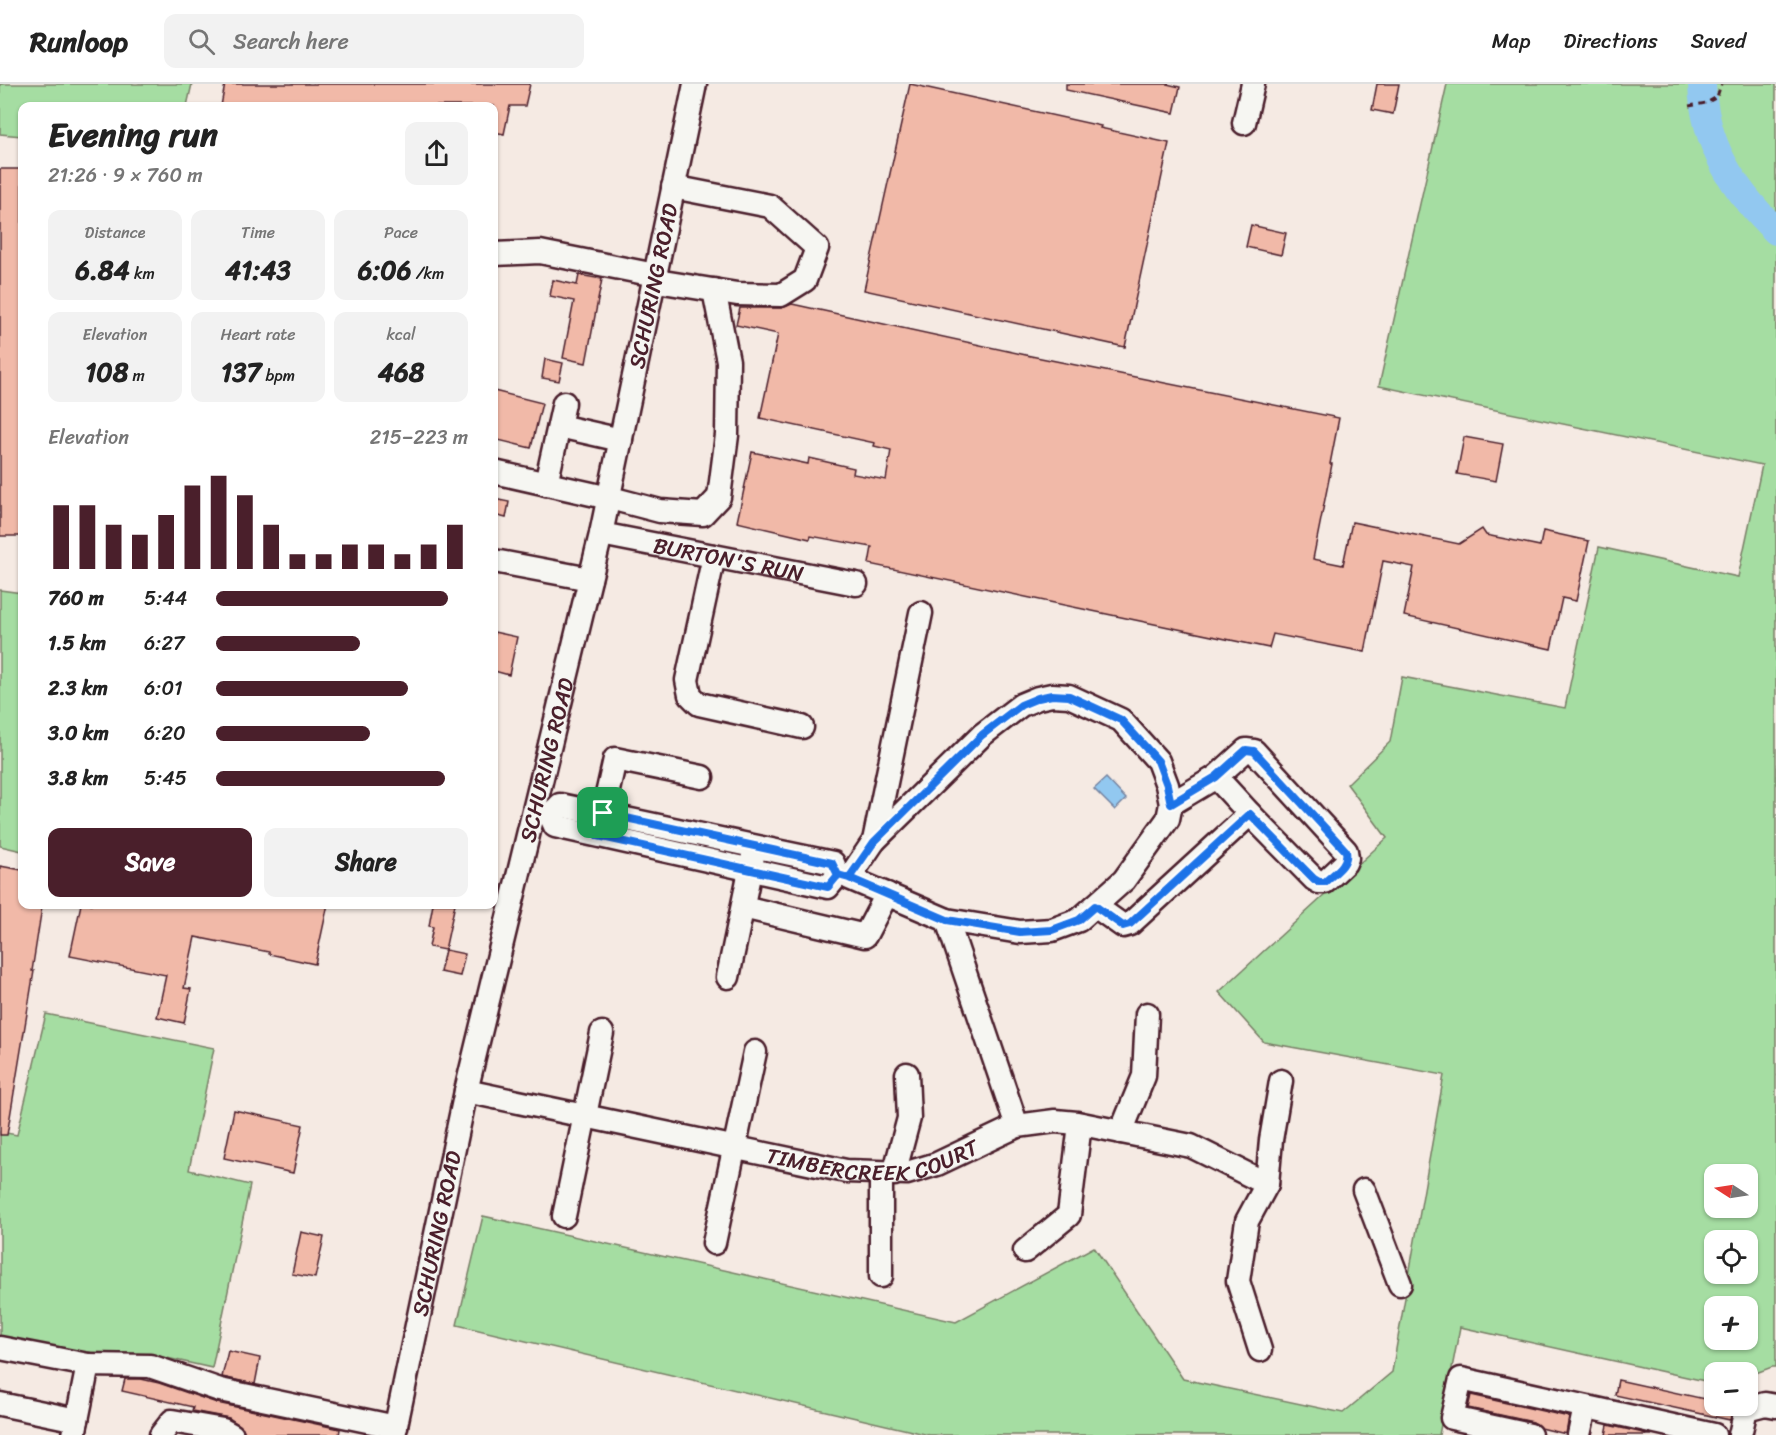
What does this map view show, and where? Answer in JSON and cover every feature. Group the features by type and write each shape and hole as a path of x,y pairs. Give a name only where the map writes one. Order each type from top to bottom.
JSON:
{"street":[{"name":"SCHURING ROAD","path":"395,1431 466,1091 543,814 590,579 695,84"},
{"path":"1244,123 1253,84"},
{"path":"498,254 540,252 655,275 663,282 737,294 781,295 805,280 816,248 770,206 673,187"},
{"path":"498,473 660,512 703,514 719,497 727,435 728,361 714,290"},
{"path":"546,484 564,403"},
{"path":"559,426 621,440"},
{"name":"BURTON'S RUN","path":"601,534 856,584"},
{"path":"714,556 687,680 690,695 699,704 802,727"},
{"path":"498,562 590,579"},
{"path":"874,842 921,613"},
{"path":"603,813 560,805 543,814 555,826 828,887 844,876 874,842 982,735 1021,705 1052,695 1069,696 1121,720 1158,761 1171,804 1168,819 1124,880 1079,920 1052,930 1020,932 947,920 844,876 832,863 603,813"},
{"path":"1171,804 1216,777 1246,750 1254,751 1346,851 1345,863 1325,882 1314,879 1216,777"},
{"path":"598,836 615,759 702,777"},
{"path":"1095,906 1117,923 1123,926 1130,924 1250,814"},
{"path":"728,977 755,846"},
{"path":"743,907 865,936 887,894"},
{"path":"947,920 1017,1126"},
{"path":"1121,1132 1144,1076 1147,1014"},
{"path":"564,1216 602,1033"},
{"path":"714,1243 755,1052"},
{"path":"880,1276 887,1174 909,1118 907,1074"},
{"path":"1260,1350 1238,1281 1247,1221 1267,1184 1271,1140 1281,1082"},
{"name":"TIMBERCREEK COURT","path":"466,1091 846,1171 887,1174 907,1173 937,1164 1017,1126 1055,1121 1191,1146 1267,1184"},
{"path":"1025,1251 1069,1215 1080,1124"},
{"path":"1364,1190 1400,1284"},
{"path":"0,1348 88,1365 150,1366 220,1390 395,1431"},
{"path":"0,1404 76,1427 88,1365"},
{"path":"1530,1435 1452,1418 1461,1379 1714,1435"},
{"path":"1740,1435 1746,1409 1764,1404 1776,1406"},
{"path":"1579,1435 1585,1407"},
{"path":"161,1435 172,1421 223,1430 232,1435"}],"path":[{"path":"1689,106 1706,103 1717,97 1721,84"}],"green space":[{"path":"0,84 192,84 188,102 18,102 18,136 0,134"},
{"path":"1447,84 1776,84 1776,1367 1758,1372 1758,1362 1704,1362 1704,1381 1460,1327 1439,1435 929,1435 457,1325 483,1216 956,1322 1094,1247 1183,1379 1343,1413 1392,1372 1444,1075 1264,1042 1219,992 1387,838 1347,784 1390,742 1402,677 1565,708 1599,547 1738,577 1762,465 1379,386"},
{"path":"0,590 18,592 18,850 0,846"},
{"path":"46,1014 214,1048 189,1170 250,1185 212,1368 158,1356 90,1357 0,1339 0,1132 17,1135"}],"water":[{"path":"1106,778 1126,799 1115,810 1094,789"}],"building":[{"path":"225,84 530,84 525,106 510,106 504,134 498,133 498,102 222,102"},
{"path":"910,84 1169,143 1125,347 864,290"},
{"path":"1066,84 1167,84 1180,87 1174,113 1066,90"},
{"path":"1377,84 1399,84 1393,114 1372,110"},
{"path":"0,169 18,169 18,536 0,536"},
{"path":"1251,225 1286,233 1281,255 1246,247"},
{"path":"579,275 602,279 586,363 563,358 574,301 550,296 553,280 577,285"},
{"path":"792,304 1026,355 1339,418 1313,559 1343,565 1352,522 1459,544 1482,529 1486,535 1540,546 1543,531 1589,541 1576,601 1562,598 1551,649 1404,616 1414,567 1383,561 1365,652 1273,634 1269,648 869,564 872,547 811,536 810,539 737,522 752,452 808,464 809,458 854,468 853,474 886,480 891,450 874,446 875,443 760,418 778,334 736,325 740,308 781,308"},
{"path":"545,359 563,363 559,381 542,378"},
{"path":"498,392 542,403 531,448 498,440"},
{"path":"1464,437 1503,444 1496,481 1457,474"},
{"path":"498,500 509,502 506,518 498,516"},
{"path":"498,633 517,637 509,675 498,672"},
{"path":"0,866 18,869 18,909 42,909 32,971 34,971 7,1135 0,1135"},
{"path":"80,909 327,909 315,964 195,937 184,988 191,989 184,1023 157,1017 166,975 70,956"},
{"path":"432,909 454,909 445,950 429,947 433,927 429,926"},
{"path":"445,950 465,954 460,976 440,972"},
{"path":"234,1110 303,1125 293,1173 224,1158"},
{"path":"301,1232 324,1237 315,1278 292,1274"},
{"path":"228,1351 260,1358 255,1384 222,1377"},
{"path":"125,1379 141,1379 159,1383 217,1403 340,1429 339,1435 245,1435 243,1428 229,1418 192,1411 193,1407 122,1391"},
{"path":"1618,1380 1704,1399 1704,1414 1615,1395"},
{"path":"1471,1395 1569,1417 1566,1434 1541,1428 1533,1422 1468,1408"},
{"path":"1712,1416 1731,1416 1730,1420"},
{"path":"1608,1425 1652,1435 1606,1435"}],"waterway":[{"path":"1702,84 1708,127 1724,165 1747,199 1776,231"}],"route":[{"path":"603,813 598,836 828,887 838,875 849,878 874,842 982,735 1021,705 1052,695 1069,696 1121,720 1158,761 1171,804 1216,777 1246,750 1254,751 1346,851 1347,858 1345,863 1325,882 1319,882 1250,814 1130,924 1123,926 1117,923 1095,906 1079,920 1052,930 1020,932 947,920 838,875 832,863 603,813"}]}
